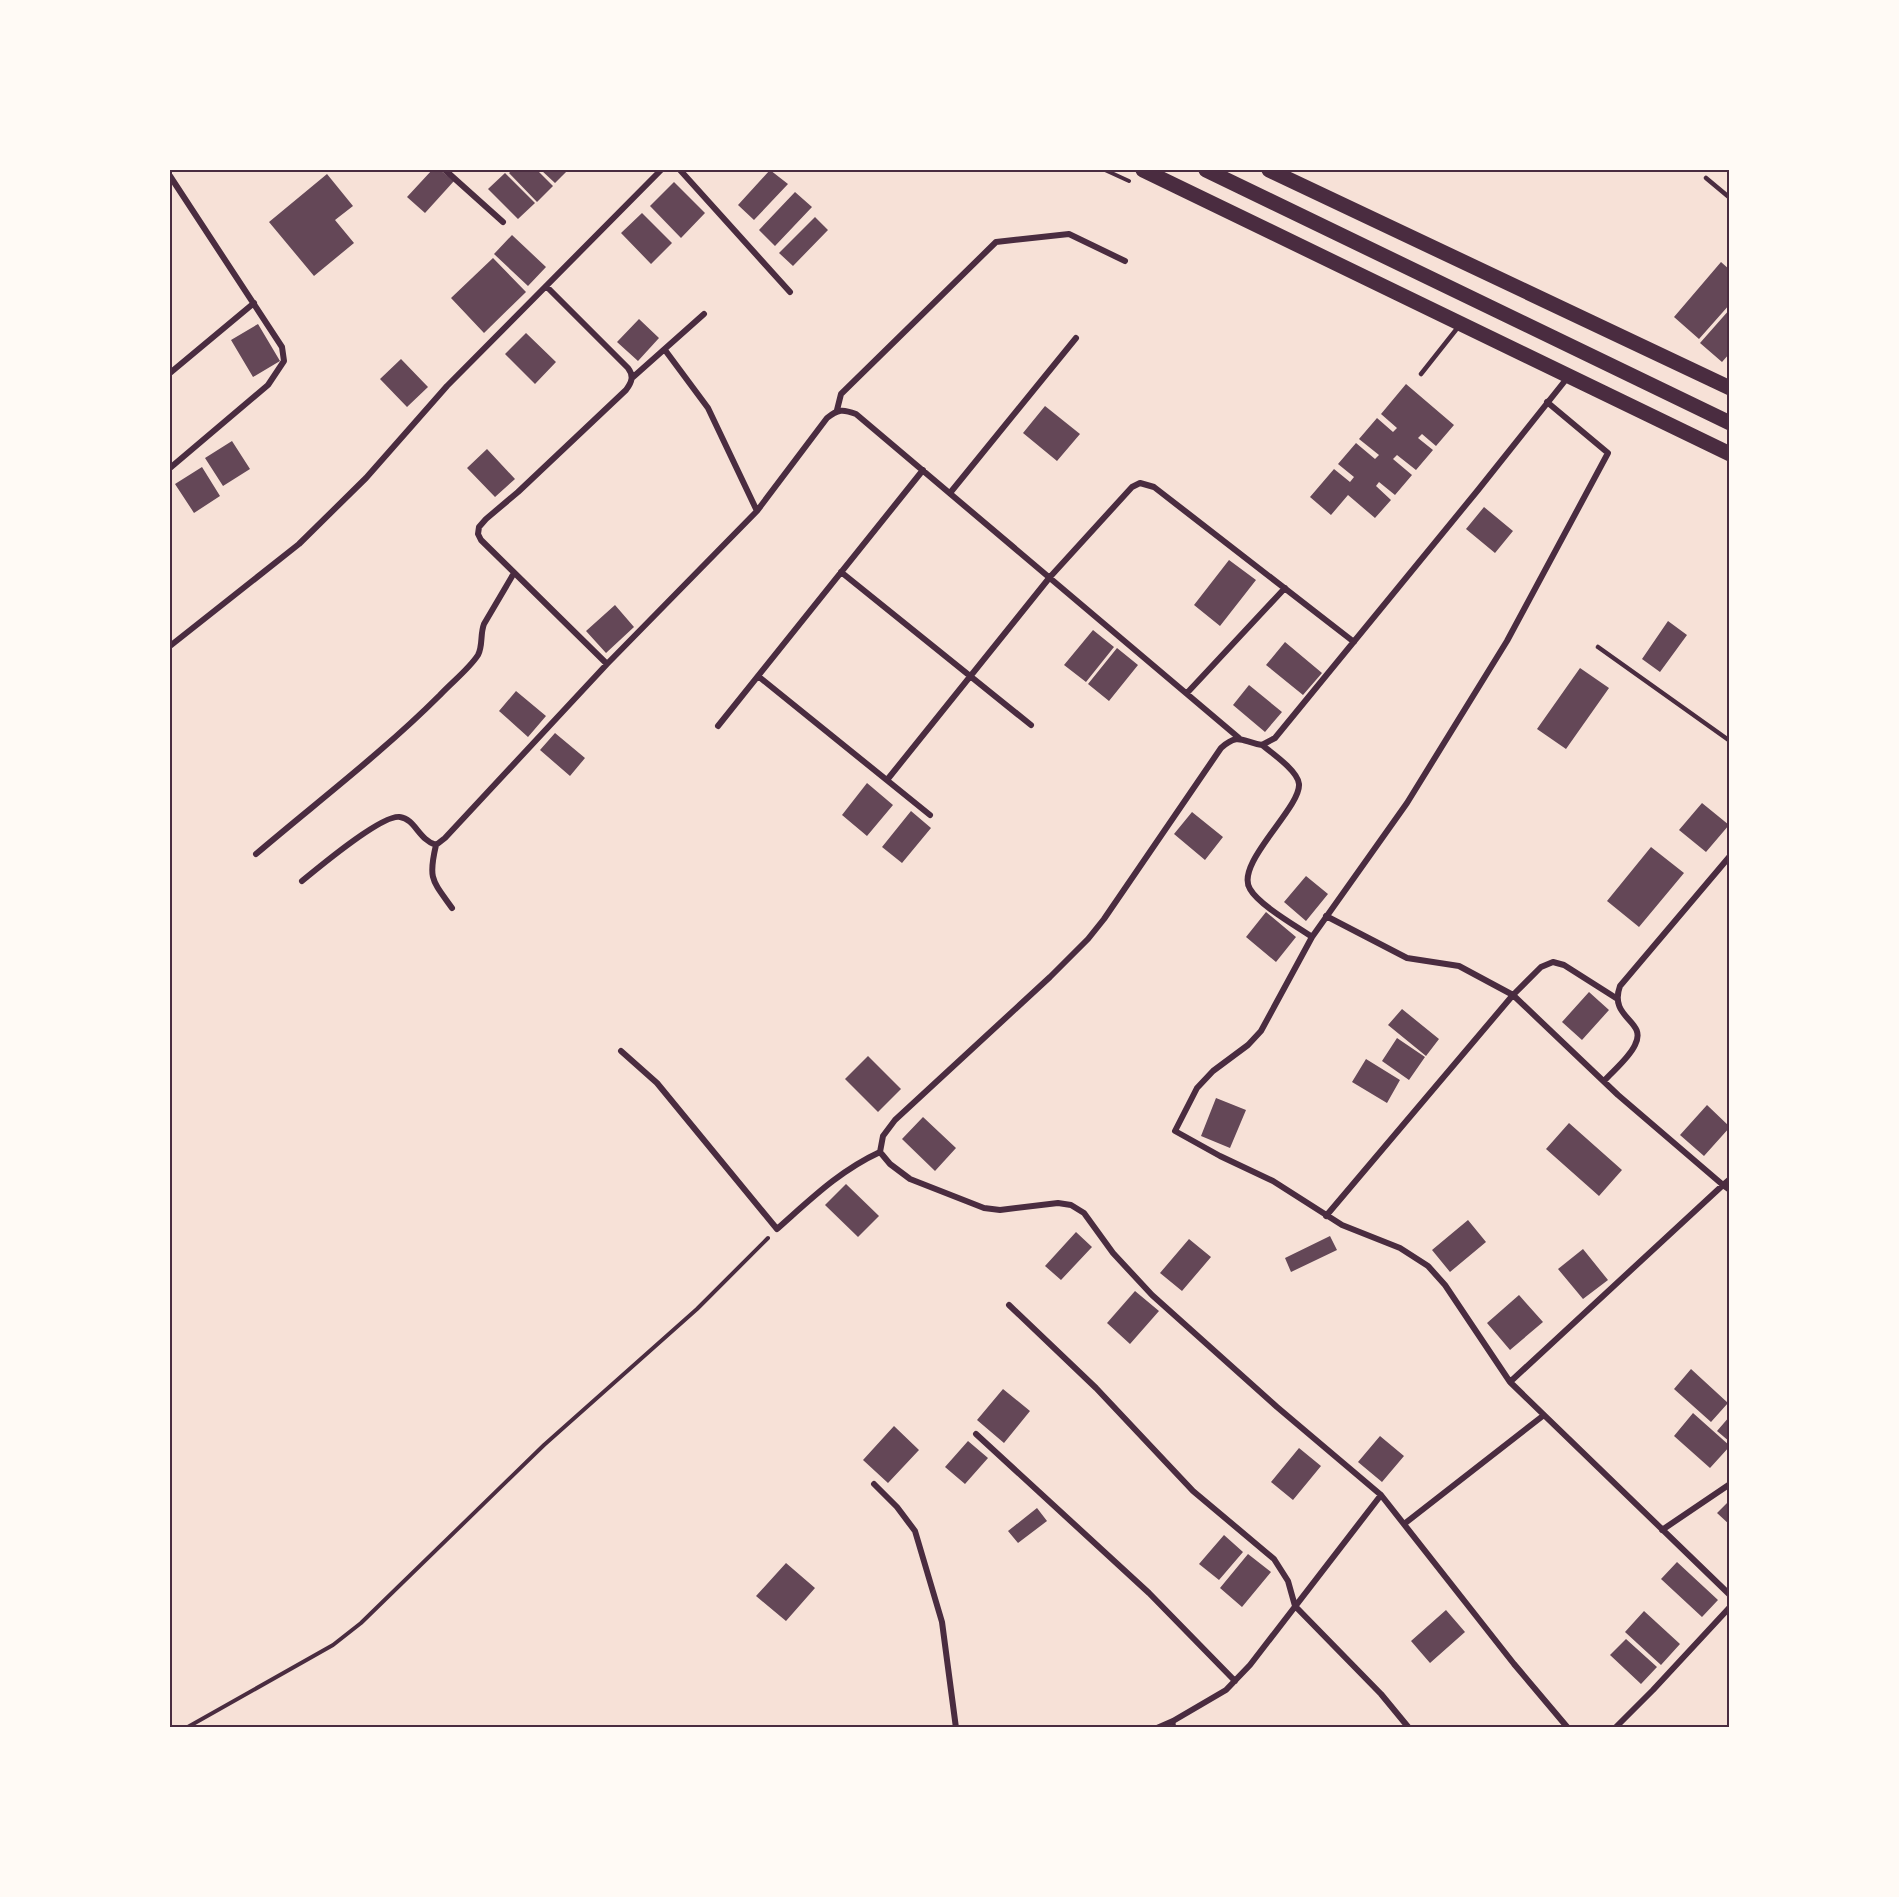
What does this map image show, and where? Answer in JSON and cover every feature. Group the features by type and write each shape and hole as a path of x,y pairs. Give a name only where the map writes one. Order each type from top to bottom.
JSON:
{"main road":[{"path":"1143,170 1730,454"},
{"path":"1206,170 1730,423"},
{"path":"1269,170 1730,388"}],"street":[{"path":"445,170 503,222"},
{"path":"170,646 299,544 366,478 447,386 661,170"},
{"path":"680,170 790,292"},
{"path":"170,176 282,347 284,361 268,385 170,468"},
{"path":"452,908 433,882 431,868 436,844 445,838 607,664 758,511 827,418 837,410 841,394 996,242 1069,234 1125,261"},
{"path":"546,286 628,368 632,373 632,378"},
{"path":"170,373 254,303"},
{"path":"607,664 481,540 478,534 486,519 518,492 626,390 632,378 704,314"},
{"path":"950,493 1076,338"},
{"path":"665,350 708,408 758,511"},
{"path":"1262,745 1275,738 1568,376"},
{"path":"1547,402 1608,453 1507,641 1407,803 1326,915 1261,1031 1248,1046 1213,1071 1197,1088 1176,1131 1220,1156 1273,1180 1326,1216 1355,1232 1400,1248 1428,1266 1445,1285 1510,1382 1730,1595"},
{"path":"837,410 846,410 856,414 1239,738 1262,745 1294,773 1299,784 1297,796 1256,856 1248,874 1248,887 1256,897 1312,937"},
{"path":"718,726 922,470"},
{"path":"887,780 1050,577 1132,487 1140,483 1154,487 1354,642"},
{"path":"841,572 1031,724"},
{"path":"256,854 424,711 463,671 478,654 484,624 514,573"},
{"path":"1187,693 1285,588"},
{"path":"758,676 930,815"},
{"path":"880,1152 883,1136 895,1120 1088,939 1221,748 1229,740 1239,738"},
{"path":"302,881 342,849 389,819 400,817 412,823 422,837 436,844"},
{"path":"1605,1081 1635,1046 1639,1036 1637,1028 1620,1011 1616,998 1620,986 1730,856"},
{"path":"1326,915 1407,958 1432,964 1459,966 1513,995 1618,1095 1730,1190"},
{"path":"1326,1216 1513,995 1541,967 1553,962 1564,966 1616,998"},
{"path":"621,1051 657,1083 777,1229 834,1178 857,1162 880,1152"},
{"path":"880,1152 890,1164 910,1179 984,1208 1000,1210 1058,1203 1071,1205 1084,1213 1113,1253 1152,1294 1277,1407 1381,1495 1514,1664 1568,1728"},
{"path":"1510,1382 1730,1179"},
{"path":"1010,1305 1096,1388 1193,1491 1274,1559 1288,1581 1294,1606 1381,1694 1409,1728"},
{"path":"1404,1524 1544,1415"},
{"path":"976,1434 1149,1593 1235,1681"},
{"path":"874,1484 897,1507 915,1531 942,1622 956,1728"},
{"path":"1662,1530 1730,1484"},
{"path":"1157,1728 1173,1724 1226,1690 1235,1681 1250,1665 1381,1495"},
{"path":"1614,1728 1653,1690 1730,1607"}],"lane":[{"path":"1706,178 1730,198"},
{"path":"1421,374 1461,323"},
{"path":"1598,647 1730,741"}],"path":[{"path":"186,1728 333,1645 362,1623 544,1445 698,1309 777,1229"}],"building":[{"path":"432,170 440,170 454,181 425,213 407,197"},
{"path":"512,170 537,170 553,186 537,202 509,173"},
{"path":"541,170 568,170 555,183"},
{"path":"770,170 788,184 754,220 738,205"},
{"path":"505,173 535,203 518,219 488,189"},
{"path":"327,174 353,206 335,220 354,243 314,276 269,222"},
{"path":"674,182 705,213 681,238 650,206"},
{"path":"795,192 812,207 775,246 759,230"},
{"path":"642,213 672,243 651,264 621,233"},
{"path":"815,217 828,230 793,266 779,253"},
{"path":"512,235 546,267 528,286 494,254"},
{"path":"493,258 526,292 484,333 451,298"},
{"path":"1721,262 1730,270 1730,304 1699,339 1674,317"},
{"path":"1730,309 1730,353 1722,362 1700,343"},
{"path":"639,319 659,338 638,361 617,342"},
{"path":"258,324 280,361 253,377 231,340"},
{"path":"526,333 556,362 535,384 505,354"},
{"path":"401,359 428,387 407,407 380,379"},
{"path":"1406,384 1454,425 1436,446 1422,434 1418,438 1433,450 1416,470 1397,455 1393,459 1412,475 1395,495 1379,482 1376,486 1391,500 1375,518 1348,495 1331,515 1310,497 1334,469 1350,482 1354,477 1338,464 1356,443 1375,459 1379,455 1359,439 1377,418 1393,432 1397,428 1381,414"},
{"path":"1045,406 1080,434 1057,461 1023,433"},
{"path":"232,441 250,469 223,486 205,458"},
{"path":"487,449 515,479 495,497 467,468"},
{"path":"202,467 220,496 194,513 175,484"},
{"path":"1484,507 1513,531 1495,553 1466,529"},
{"path":"1229,560 1256,580 1220,626 1194,605"},
{"path":"615,605 634,627 606,653 586,631"},
{"path":"1668,621 1687,635 1660,672 1642,659"},
{"path":"1093,630 1114,647 1086,682 1064,665"},
{"path":"1285,642 1322,673 1303,695 1266,665"},
{"path":"1117,648 1138,665 1109,701 1088,684"},
{"path":"1580,668 1609,688 1566,749 1537,729"},
{"path":"1249,685 1282,712 1265,732 1233,705"},
{"path":"516,691 546,716 528,737 499,711"},
{"path":"555,733 585,758 570,776 540,750"},
{"path":"867,783 893,805 867,836 842,815"},
{"path":"1702,803 1729,825 1706,852 1679,830"},
{"path":"911,811 931,828 902,863 882,847"},
{"path":"1192,812 1223,837 1205,860 1174,834"},
{"path":"1651,847 1684,873 1639,927 1607,901"},
{"path":"1306,876 1328,894 1306,921 1284,902"},
{"path":"1266,912 1296,937 1276,962 1246,937"},
{"path":"1589,992 1609,1010 1582,1040 1562,1022"},
{"path":"1402,1009 1439,1039 1426,1056 1388,1025"},
{"path":"1397,1038 1425,1057 1409,1080 1382,1061"},
{"path":"868,1056 901,1089 878,1112 845,1079"},
{"path":"1366,1059 1400,1080 1387,1103 1352,1082"},
{"path":"1216,1098 1246,1110 1230,1148 1201,1136"},
{"path":"1707,1105 1730,1127 1704,1156 1680,1135"},
{"path":"923,1117 956,1148 935,1171 902,1139"},
{"path":"1569,1123 1622,1170 1599,1196 1546,1149"},
{"path":"846,1184 879,1216 858,1237 825,1205"},
{"path":"1468,1220 1486,1242 1450,1272 1432,1250"},
{"path":"1076,1232 1092,1247 1061,1280 1045,1266"},
{"path":"1330,1236 1337,1250 1291,1272 1285,1258"},
{"path":"1189,1239 1211,1257 1182,1291 1160,1273"},
{"path":"1583,1249 1608,1280 1583,1299 1558,1269"},
{"path":"1135,1291 1159,1311 1130,1344 1107,1323"},
{"path":"1519,1295 1543,1322 1510,1350 1487,1323"},
{"path":"1691,1369 1728,1403 1711,1422 1674,1389"},
{"path":"1003,1389 1030,1411 1004,1443 977,1420"},
{"path":"1693,1413 1730,1446 1710,1468 1674,1436"},
{"path":"1730,1416 1730,1442 1717,1431"},
{"path":"894,1426 919,1450 888,1483 863,1460"},
{"path":"1380,1436 1404,1456 1382,1482 1358,1462"},
{"path":"968,1441 988,1458 965,1484 945,1467"},
{"path":"1299,1448 1321,1466 1293,1500 1271,1482"},
{"path":"1730,1500 1730,1525 1717,1513"},
{"path":"1037,1508 1047,1521 1018,1543 1008,1531"},
{"path":"1224,1535 1243,1552 1219,1580 1199,1564"},
{"path":"1248,1554 1271,1572 1242,1607 1220,1588"},
{"path":"1677,1562 1718,1600 1702,1617 1661,1579"},
{"path":"786,1563 815,1588 786,1621 756,1596"},
{"path":"1446,1610 1465,1632 1430,1663 1411,1641"},
{"path":"1644,1611 1680,1644 1661,1665 1625,1632"},
{"path":"1626,1639 1657,1667 1641,1684 1610,1655"}]}
